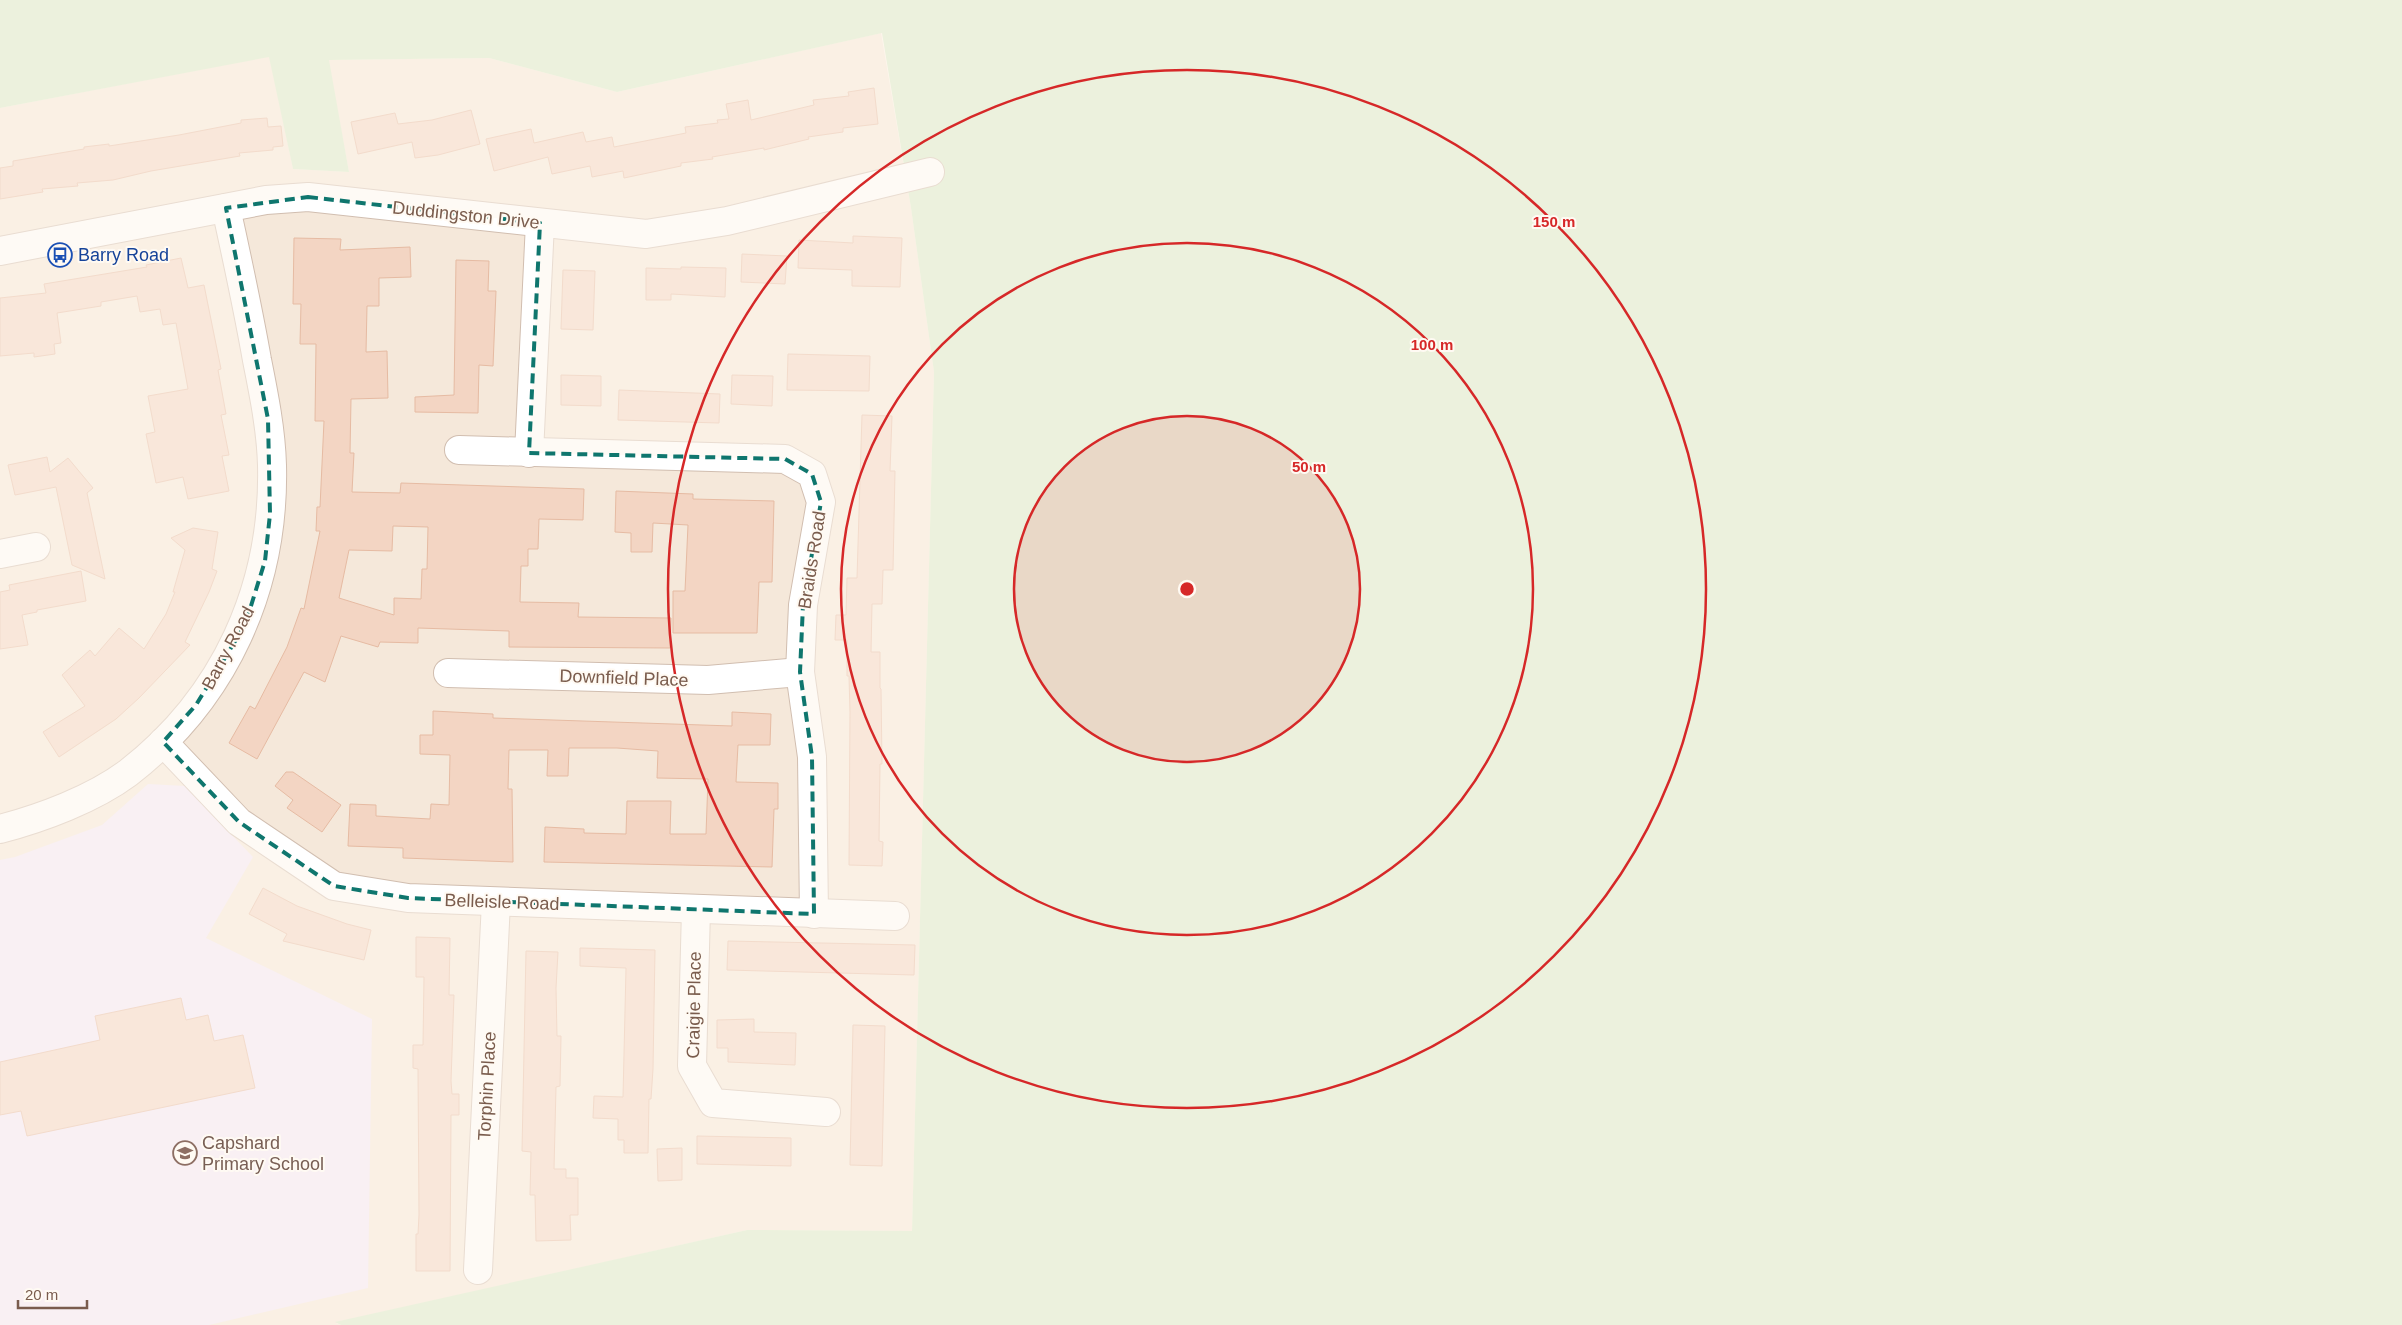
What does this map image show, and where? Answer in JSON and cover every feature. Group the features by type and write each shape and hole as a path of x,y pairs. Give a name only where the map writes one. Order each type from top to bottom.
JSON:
{"street":[{"name":"Duddingston Drive","path":"0,251 266,200 308,197 646,234 726,221 930,172"},
{"name":"Barry Road","path":"0,830 27,822 81,800 127,774 163,742 196,705 221,668 244,625 264,561 269,523 272,466 268,419 226,208"},
{"path":"529,453 540,223"},
{"name":"Braids Road","path":"459,450 785,459 812,474 821,502 803,605 800,672 812,757 814,914"},
{"path":"0,554 36,548"},
{"name":"Downfield Place","path":"448,673 708,680 800,672"},
{"name":"Belleisle Road","path":"163,742 239,822 334,886 408,898 895,916"},
{"name":"Torphin Place","path":"478,1270 496,902"},
{"name":"Craigie Place","path":"696,909 692,1066 713,1103 826,1112"}],"highlighted area":[{"path":"308,197 540,223 529,453 785,459 812,474 821,502 803,605 800,672 812,757 814,914 408,898 334,886 239,822 163,742 196,705 245,625 265,561 270,514 268,419 226,208"}],"shaded area":[{"path":"881,33 911,208 934,372 912,1231 747,1230 336,1323 341,1325 0,1325 0,108 270,56 293,169 349,172 328,60 489,58 617,92"},
{"name":"Capshard Primary School","path":"148,784 185,786 253,857 206,938 372,1019 368,1288 209,1325 0,1325 0,860 15,857 102,825"}],"green space":[{"path":"0,0 2402,0 2402,1325 341,1325 335,1322 747,1230 912,1231 934,372 911,208 882,33 617,92 489,58 329,60 349,172 293,169 269,57 0,108"}],"building":[{"path":"874,88 878,124 843,128 843,132 808,137 809,139 764,150 764,148 712,157 713,159 681,163 681,166 624,178 623,171 592,177 590,166 552,174 548,157 494,171 486,139 531,129 534,143 583,132 586,142 612,137 614,147 686,133 685,127 718,123 717,120 729,119 726,104 748,100 751,120 814,105 813,100 849,96 848,92"},
{"path":"471,110 480,144 438,155 415,158 412,142 358,154 351,122 395,113 398,124 432,120"},
{"path":"267,118 268,127 281,126 283,146 273,147 273,150 239,153 240,156 151,171 113,180 77,183 78,186 42,189 43,192 0,199 0,168 13,166 13,161 84,149 84,147 109,144 109,146 179,135 241,123 241,120"},
{"path":"853,236 902,238 900,287 852,286 852,270 798,268 799,240 853,243"},
{"path":"294,238 341,239 340,250 410,247 411,277 379,278 379,306 367,306 366,352 387,351 388,398 351,399 350,453 354,453 352,492 400,493 401,483 584,489 583,520 539,519 538,549 528,549 528,566 521,566 520,602 579,603 578,617 671,618 670,648 509,647 509,631 418,628 418,643 380,642 378,647 341,636 325,682 304,672 257,759 229,743 250,706 255,709 287,647 301,608 304,609 320,531 316,531 317,507 320,507 324,421 315,421 316,344 300,344 301,304 293,304","holes":["393,526 428,527 427,569 422,569 421,599 394,598 394,615 339,598 349,550 392,551"]},
{"path":"742,254 787,256 785,284 741,282"},
{"path":"181,258 188,288 204,285 221,369 218,370 226,414 221,415 229,455 222,456 229,491 188,499 183,477 156,483 146,434 155,432 148,396 188,389 176,323 163,325 160,309 140,312 137,296 101,302 101,306 57,313 61,343 54,344 55,354 34,357 34,353 0,356 0,298 46,293 44,284 147,267 146,265"},
{"path":"456,260 489,261 488,291 496,291 493,366 479,365 478,413 415,412 415,397 454,395"},
{"path":"681,267 726,268 725,297 671,294 671,300 646,300 646,268 681,269"},
{"path":"563,270 595,271 593,330 561,329"},
{"path":"788,354 870,356 869,391 787,390"},
{"path":"561,375 601,376 601,406 561,405"},
{"path":"732,375 773,376 772,406 731,404"},
{"path":"619,390 720,394 719,423 618,420"},
{"path":"862,415 892,416 890,471 895,471 893,570 883,570 882,604 872,604 871,652 880,652 882,764 880,764 879,841 883,842 882,866 849,865 850,712 847,640 835,640 836,615 846,615 847,578 857,578"},
{"path":"47,457 50,472 68,458 93,488 87,493 105,579 72,565 56,487 15,495 8,465"},
{"path":"616,491 693,494 693,499 774,501 772,582 759,582 757,633 673,633 673,591 685,591 688,525 653,523 652,552 631,552 631,533 615,532"},
{"path":"193,528 218,532 212,569 217,571 185,642 190,645 116,719 59,757 43,732 85,706 62,675 90,650 95,656 119,628 144,649 166,614 175,592 173,592 185,550 171,538"},
{"path":"81,571 86,601 37,610 37,612 22,615 28,645 0,649 0,592 10,590 9,585"},
{"path":"433,711 493,714 493,718 732,726 732,712 771,714 770,745 738,745 736,782 778,783 778,809 774,809 772,867 544,862 545,827 584,829 584,833 626,834 627,801 671,801 670,834 706,834 708,779 657,778 658,751 617,748 569,748 568,776 547,776 548,750 509,750 508,789 512,789 513,862 403,858 403,848 348,846 350,804 376,805 376,816 430,819 431,804 449,805 450,755 420,754 420,735 433,735"},
{"path":"286,772 293,772 341,805 322,832 287,808 293,800 275,786"},
{"path":"263,888 297,906 347,924 371,930 364,960 283,941 287,934 249,914"},
{"path":"416,937 450,938 449,995 454,995 451,1081 452,1094 459,1094 459,1115 451,1115 450,1271 416,1271 416,1234 418,1234 419,1215 418,1069 413,1068 413,1045 423,1045 424,977 416,977"},
{"path":"728,941 915,945 914,975 727,970"},
{"path":"580,948 655,950 653,1069 651,1099 649,1099 648,1153 624,1153 624,1140 618,1140 618,1119 593,1118 594,1096 623,1097 626,968 580,966"},
{"path":"526,951 558,952 556,988 557,1036 561,1036 560,1086 556,1087 554,1169 566,1169 566,1178 578,1178 578,1215 570,1215 571,1240 536,1241 535,1195 530,1195 531,1152 522,1151"},
{"path":"181,998 186,1020 208,1015 214,1041 243,1035 255,1088 27,1136 21,1111 0,1115 0,1062 100,1040 95,1016"},
{"path":"754,1019 754,1032 796,1033 795,1065 728,1062 728,1048 717,1048 717,1020"},
{"path":"853,1025 885,1026 882,1166 850,1165"},
{"path":"697,1136 791,1138 791,1166 697,1164"},
{"path":"682,1148 682,1180 658,1181 657,1149"}],"place":[{"name":"Barry Road","path":"60,255"},
{"name":"Capshard Primary School","path":"185,1153"}]}
